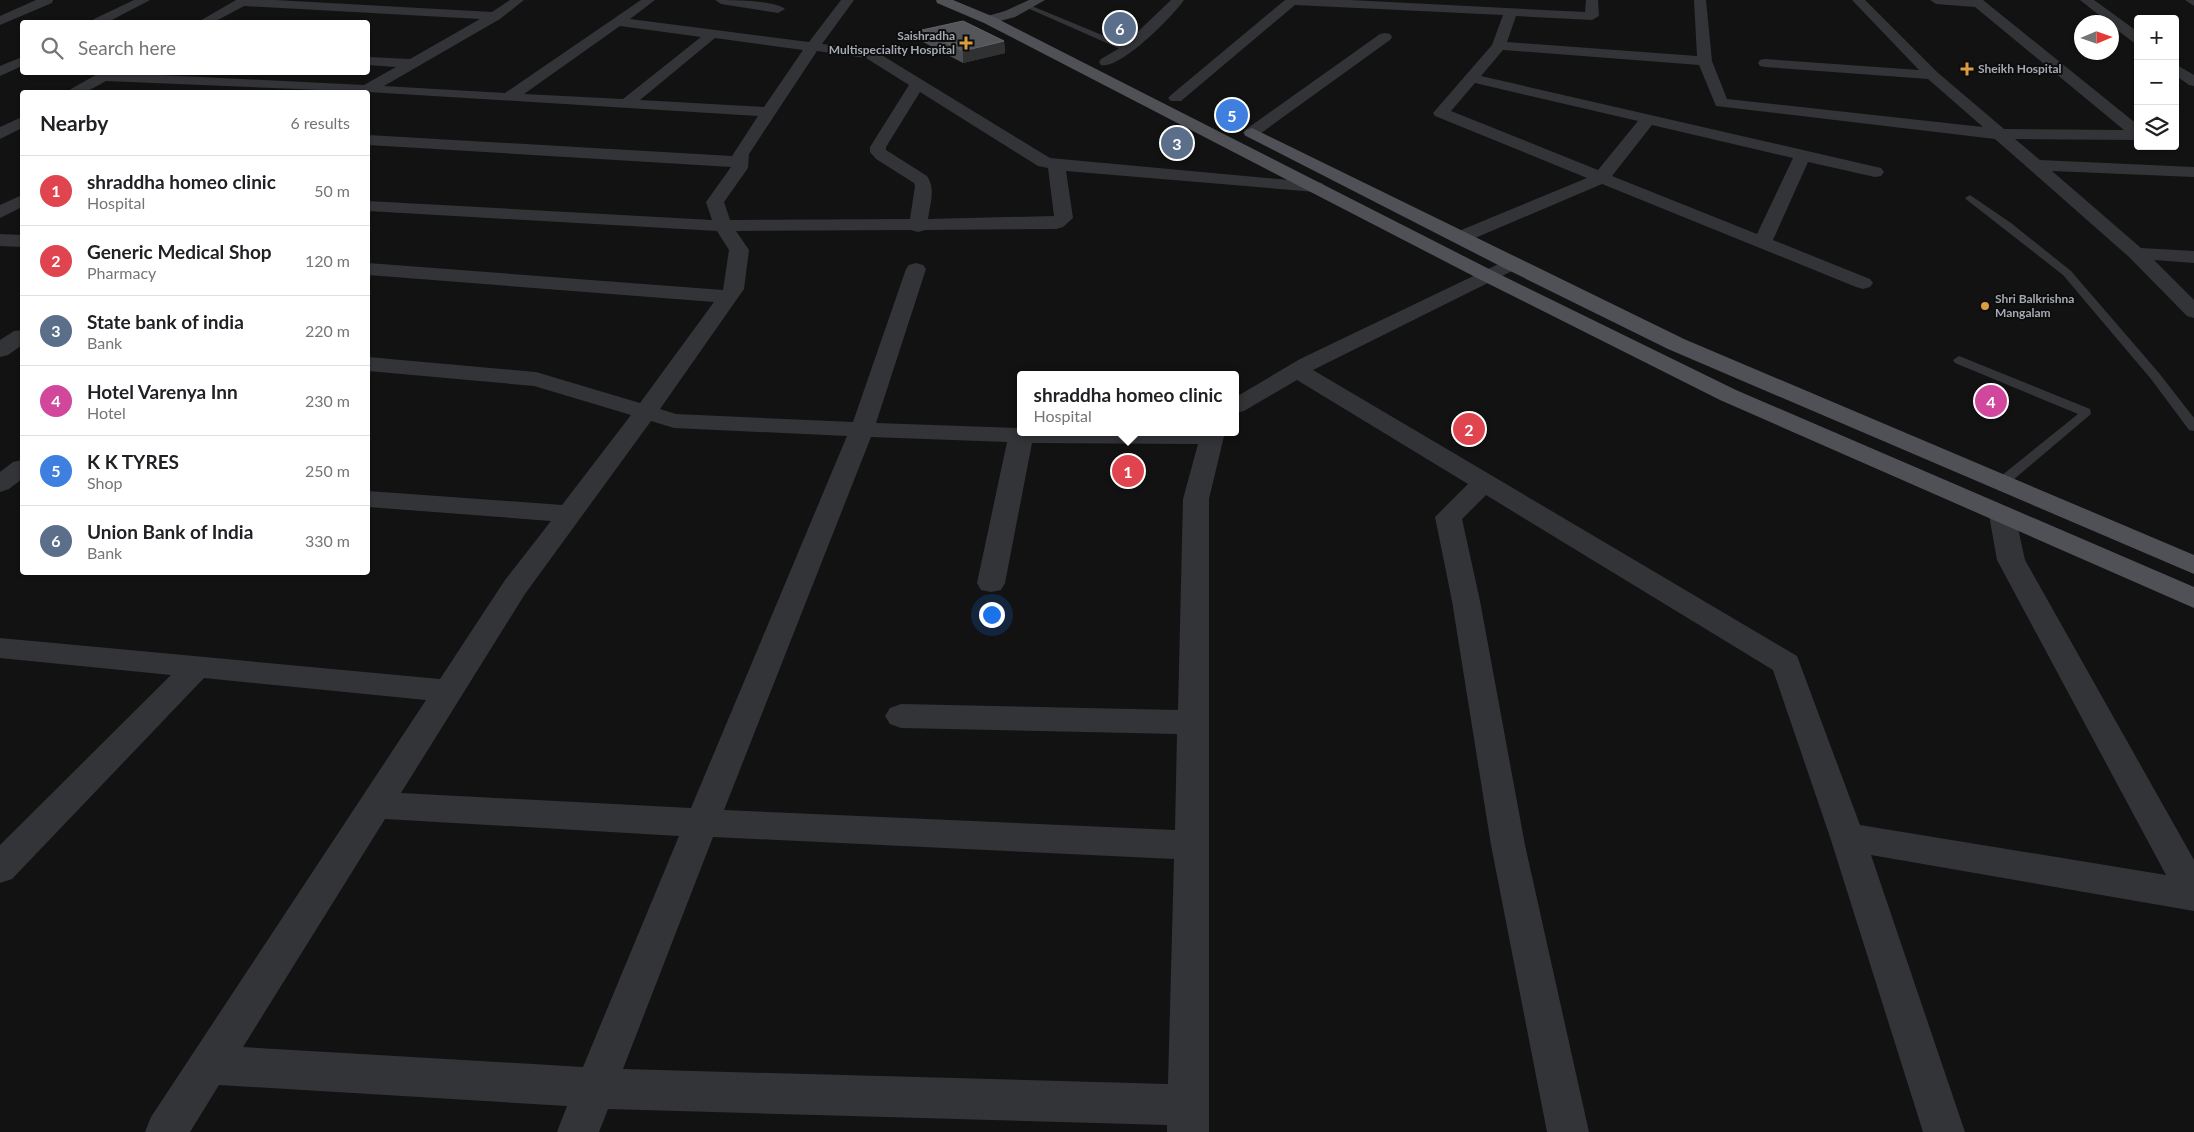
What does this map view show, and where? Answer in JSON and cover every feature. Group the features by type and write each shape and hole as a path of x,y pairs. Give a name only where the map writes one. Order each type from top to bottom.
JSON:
{"main road":[{"path":"942,0 989,20 1488,276 1728,395 2194,598"},
{"path":"971,0 1025,7 1106,62 1676,344 2194,565"},
{"path":"1186,121 1210,114"}],"street":[{"path":"0,21 47,0"},
{"path":"103,20 144,0"},
{"path":"367,89 495,16 518,0"},
{"path":"509,97 649,0"},
{"path":"721,0 778,10"},
{"path":"166,1132 515,587 734,289 740,250 723,226 715,202 740,168 741,154 768,112 813,46 848,0"},
{"path":"1106,62 1128,49 1178,0"},
{"path":"1176,98 1293,0 1592,16 1592,0"},
{"path":"1700,0 1705,61 1721,103 1998,134 2134,134"},
{"path":"1858,0 1932,75 2136,253 2194,312"},
{"path":"1936,0 1978,3 2134,131"},
{"path":"2086,0 2134,36"},
{"path":"209,20 243,1 495,16"},
{"path":"989,20 1025,7"},
{"path":"351,20 371,9"},
{"path":"1511,12 1500,46 1441,112 1863,283"},
{"path":"618,22 870,54 1044,162 1056,165 1316,187"},
{"path":"626,104 711,35"},
{"path":"1251,133 1385,37"},
{"path":"1500,46 1705,61"},
{"path":"8,52 20,51"},
{"path":"370,61 413,63"},
{"path":"0,72 20,62"},
{"path":"1765,63 1932,75"},
{"path":"2179,71 2194,82"},
{"path":"80,90 109,75 768,112"},
{"path":"237,82 250,75"},
{"path":"1472,78 1876,172"},
{"path":"918,83 878,147 878,152 921,180 924,186 918,226"},
{"path":"1461,238 1601,178 1648,119"},
{"path":"0,134 20,123"},
{"path":"370,140 740,162"},
{"path":"1763,241 1803,155"},
{"path":"370,206 723,226 918,226 1056,223 1064,218 1056,165"},
{"path":"2034,165 2194,172"},
{"path":"0,213 20,201"},
{"path":"0,240 20,241"},
{"path":"2136,253 2194,257"},
{"path":"1239,404 1297,370 1511,264"},
{"path":"370,269 729,297"},
{"path":"578,1132 594,1088 862,430 916,269"},
{"path":"370,364 536,379 674,421 1017,436"},
{"path":"1297,370 1786,664 1846,837 1944,1132"},
{"path":"991,583 1021,436"},
{"path":"210,1065 594,1088 1188,1119 1196,499 1212,436"},
{"path":"1484,483 1448,517 1466,601 1508,845 1568,1132"},
{"path":"370,499 569,514"},
{"path":"2002,515 2011,560 2194,894"},
{"path":"0,648 449,691"},
{"path":"0,868 197,667"},
{"path":"901,716 1194,722"},
{"path":"377,805 703,823 1193,844"},
{"path":"1846,837 2194,894"}],"lane":[{"path":"1025,7 1128,49"},
{"path":"1970,198 2007,224 2067,273 2155,376 2194,427"},
{"path":"1959,360 2085,412 2085,414 2001,483"}],"building":[{"path":"963,21 1004,41 963,51 922,30"}],"place":[{"name":"Union Bank of India","path":"1120,28"},
{"name":"Saishradha Multispeciality Hospital","path":"966,43"},
{"name":"Sheikh Hospital","path":"1967,69"},
{"name":"K K TYRES","path":"1232,115"},
{"name":"State bank of india","path":"1177,143"},
{"name":"Shri Balkrishna Mangalam","path":"1985,306"},
{"name":"Hotel Varenya Inn","path":"1991,401"},
{"name":"Generic Medical Shop","path":"1469,429"},
{"name":"shraddha homeo clinic","path":"1128,471"}]}
